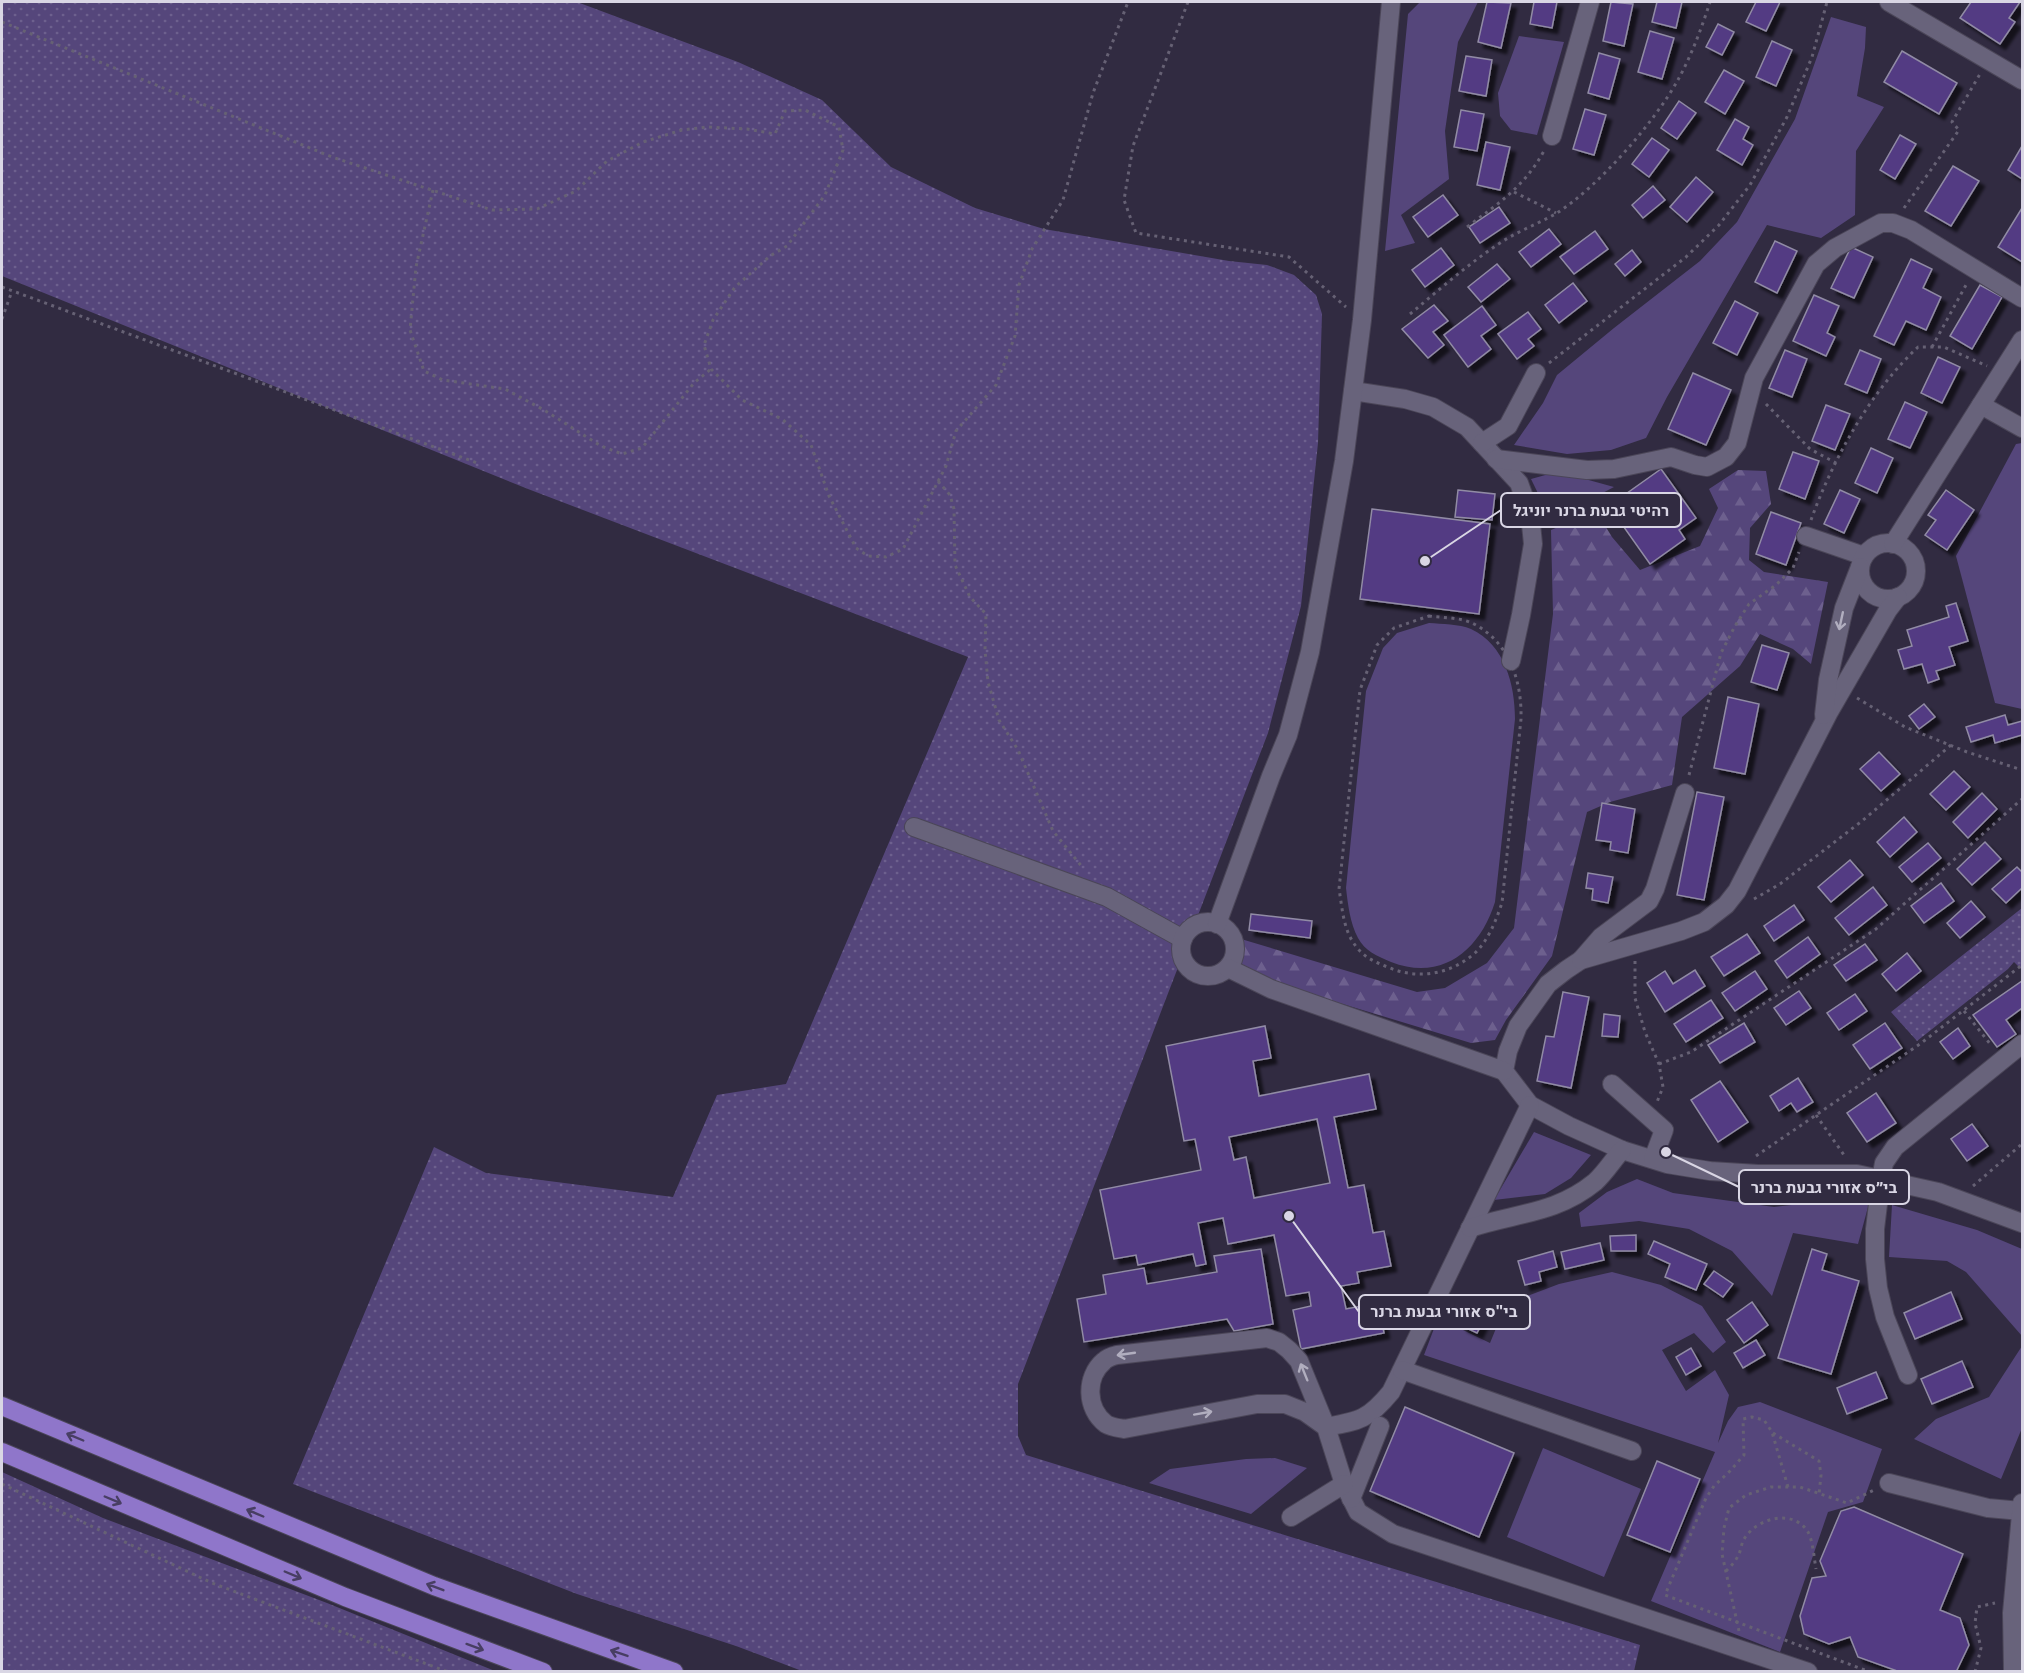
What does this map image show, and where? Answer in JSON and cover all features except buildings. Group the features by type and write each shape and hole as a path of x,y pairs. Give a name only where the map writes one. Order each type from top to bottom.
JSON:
{"main road":[{"path":"2,1406 424,1582 674,1671"},
{"path":"2,1452 345,1597 543,1671"}],"street":[{"path":"1217,924 1288,735 1310,652 1344,461 1362,320 1391,2"},
{"path":"1552,136 1590,2"},
{"path":"1889,2 2022,80"},
{"path":"1497,459 1587,470 1614,469 1671,457 1695,465 1707,466 1726,457 1737,443 1754,378 1816,264 1835,248 1881,223 1893,223 1911,230 2022,298"},
{"path":"1893,544 2022,340"},
{"path":"1482,443 1508,426 1536,373"},
{"path":"1353,391 1405,399 1433,407 1467,427 1519,483 1530,514 1533,544 1511,661"},
{"path":"1982,405 2022,428"},
{"path":"1806,536 1862,561"},
{"path":"1581,960 1704,922 1726,905 1737,891 1842,689 1888,610 1913,583 1915,564 1910,555 1893,544 1875,547 1862,561 1844,608 1828,680 1822,725"},
{"path":"1862,561 1860,575 1864,586 1870,593 1879,598 1898,597"},
{"path":"1504,1071 1508,1051 1518,1026 1548,984 1581,960 1601,937 1649,901 1655,889 1685,793"},
{"path":"914,827 1107,897 1183,939"},
{"path":"1208,922 1217,924 1232,935 1236,952 1228,968 1213,976 1204,976 1188,968 1184,961 1181,952 1183,939 1192,928 1200,924 1208,922"},
{"path":"1228,968 1270,989 1504,1071 1530,1105 1622,1150 1700,1170 1730,1173 1857,1174 1938,1192 2022,1223"},
{"path":"1908,1375 1885,1317 1878,1288 1875,1228 1884,1163 1895,1147 2022,1044"},
{"path":"1612,1084 1664,1130 1653,1159"},
{"path":"1530,1105 1391,1392 1377,1409 1360,1420 1326,1427 1305,1412 1285,1404 1257,1404 1124,1429 1107,1425 1095,1411 1089,1393 1093,1375 1104,1361 1117,1355 1267,1338 1279,1342 1299,1361 1326,1427 1347,1492 1358,1512 1393,1534 1808,1671"},
{"path":"1470,1228 1491,1221 1549,1209 1596,1181 1622,1150"},
{"path":"1402,1370 1632,1451"},
{"path":"1291,1517 1347,1492 1380,1426"},
{"path":"1889,1483 1988,1508 2022,1507 2013,1600 2013,1671"}],"path":[{"path":"2,22 332,157 492,210 537,209 576,191 607,161 643,142 682,130 707,127 747,129 775,134 785,111 805,110 840,127 843,150 825,195 787,246 770,256 735,287 713,320 704,345 711,369 742,400 782,419 811,445 838,517 856,548 868,556 886,557 903,549 946,466 956,431 996,386 1016,336 1019,285 1032,249 1063,200 1093,93 1128,2"},
{"path":"1188,2 1133,146 1124,200 1136,233 1289,257 1362,320"},
{"path":"1410,314 1500,243 1556,213 1583,193 1615,162 1646,126 1679,79 1710,2"},
{"path":"1536,373 1686,258 1725,217 1750,185 1787,117 1812,57 1827,2"},
{"path":"1893,223 1959,130 1952,122 1988,60"},
{"path":"1467,227 1514,192 1537,165 1552,136"},
{"path":"433,190 416,267 411,330 423,371 443,380 505,389 544,410 601,446 622,454 642,448 694,383 711,369"},
{"path":"1514,192 1556,213"},
{"path":"1932,347 1975,269"},
{"path":"2,287 480,464"},
{"path":"2,319 12,291"},
{"path":"1751,391 1774,409 1810,449 1836,463"},
{"path":"938,481 950,495 954,509 955,565 970,597 986,614 985,650 988,682 999,720 1018,750 1053,831 1087,873"},
{"path":"1429,616 1454,618 1474,624 1497,641 1511,661 1521,697 1521,719 1502,903 1495,924 1476,952 1452,968 1431,974 1404,974 1369,960 1353,942 1344,919 1339,889 1360,690 1377,645 1394,628 1411,621 1429,616"},
{"path":"1842,689 1905,727 2022,770"},
{"path":"1746,903 1780,884 1862,821 1951,745"},
{"path":"1659,1064 1691,1052 1876,929 2022,800"},
{"path":"1635,944 1635,998 1645,1032 1659,1064 1663,1087 1651,1119"},
{"path":"1730,1173 1920,1044 2022,965"},
{"path":"1964,1011 2003,1060"},
{"path":"1816,1115 1857,1174"},
{"path":"1958,1199 2022,1144"},
{"path":"1788,1487 1772,1432 1764,1419 1752,1417 1743,1419 1744,1455 1714,1486 1706,1498 1665,1595 1870,1671"},
{"path":"1772,1432 1820,1461 1819,1495"},
{"path":"1743,1650 1722,1554 1724,1528 1729,1508 1746,1495 1771,1487 1800,1487 1847,1503 1889,1483"},
{"path":"2,1484 212,1583 448,1671"},
{"path":"1726,1572 1738,1556 1744,1539 1756,1526 1768,1520 1783,1518 1798,1522 1808,1533 1816,1569"},
{"path":"1975,1671 1981,1648 1975,1623 1977,1607 2013,1600"}],"green space":[{"path":"2,2 577,2 738,62 822,100 891,167 975,208 1044,229 1229,261 1267,265 1294,275 1316,295 1322,314 1318,443 1301,606 1268,733 1018,1384 1018,1436 1026,1455 1640,1645 1634,1671 802,1671 736,1646 577,1594 293,1484 434,1147 486,1173 673,1197 717,1095 786,1084 968,657 528,489 2,276"},
{"path":"1420,2 1478,2 1458,42 1445,131 1449,179 1401,215 1415,243 1385,251 1408,14"},
{"path":"1831,17 1866,27 1857,96 1884,107 1856,151 1855,215 1821,238 1767,225 1667,397 1646,438 1611,450 1567,454 1514,445 1543,403 1557,375 1700,261 1737,222 1795,119"},
{"path":"1519,36 1564,42 1537,135 1511,130 1500,116 1498,93"},
{"path":"2022,443 2022,709 1995,703 1956,556 2016,444"},
{"path":"1738,470 1766,471 1771,504 1750,528 1749,560 1764,572 1828,582 1811,664 1793,649 1760,634 1740,666 1682,717 1672,785 1610,802 1587,812 1552,956 1506,1020 1495,1040 1471,1043 1277,984 1239,964 1244,955 1241,939 1417,992 1445,988 1487,963 1514,928 1553,614 1551,530 1596,511 1612,537 1640,570 1700,546 1718,508 1709,489"},
{"path":"1549,474 1585,479 1614,487 1551,520 1531,479"},
{"path":"1429,623 1466,627 1483,636 1492,645 1506,667 1513,693 1515,719 1495,902 1480,934 1469,947 1456,958 1427,968 1409,967 1391,962 1368,950 1358,938 1353,926 1346,888 1366,691 1383,648 1397,633"},
{"path":"2022,908 2022,970 2014,962 1917,1041 1891,1012"},
{"path":"1534,1132 1591,1155 1571,1178 1545,1194 1494,1200"},
{"path":"1637,1179 1673,1193 1774,1207 1871,1196 1858,1244 1793,1233 1772,1296 1732,1251 1689,1229 1639,1221 1581,1227 1579,1213 1607,1192"},
{"path":"1892,1205 1977,1230 2022,1249 2022,1336 1966,1272 1947,1261 1889,1257"},
{"path":"1612,1272 1661,1285 1702,1306 1726,1342 1713,1353 1694,1333 1662,1350 1686,1391 1715,1370 1729,1395 1718,1443 1728,1421 1738,1407 1760,1402 1882,1449 1863,1502 1828,1512 1780,1652 1651,1601 1715,1452 1424,1355 1438,1318 1490,1343 1506,1304 1559,1284"},
{"path":"2022,1346 2022,1428 2001,1479 1914,1439 1936,1419 1989,1397"},
{"path":"1543,1448 1641,1489 1604,1577 1507,1537"},
{"path":"1275,1458 1307,1468 1251,1514 1149,1483 1170,1469 1246,1459"},
{"path":"2,1472 103,1518 327,1603 495,1671 2,1671"}],"place":[{"name":"רהיטי גבעת ברנר יוניגל","path":"1425,561"},
{"name":"בי״ס אזורי גבעת ברנר","path":"1666,1152"},
{"name":"בי\"ס אזורי גבעת ברנר","path":"1289,1216"}]}
